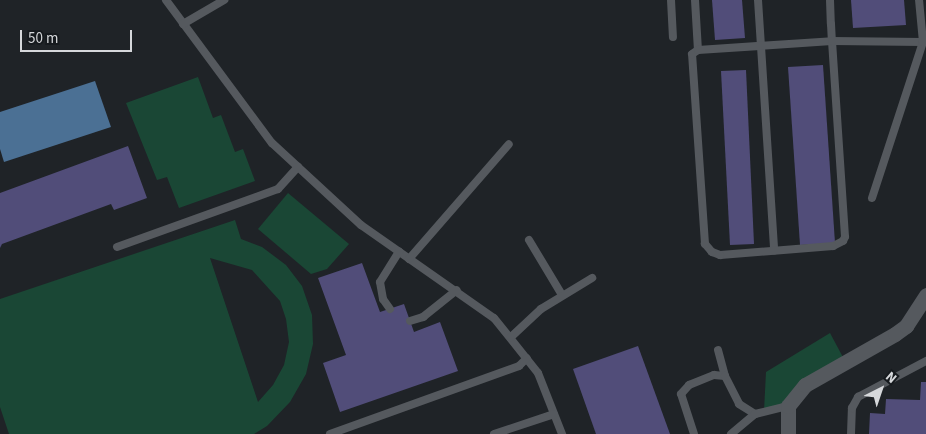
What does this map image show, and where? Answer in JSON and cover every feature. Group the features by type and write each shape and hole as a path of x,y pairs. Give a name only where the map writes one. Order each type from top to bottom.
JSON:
{"street":[{"path":"906,326 926,295"},
{"path":"788,434 788,406 805,385 926,316"}],"lane":[{"path":"166,0 272,143 361,224 458,290 494,318 538,373 562,434"},
{"path":"183,24 224,0"},
{"path":"671,0 673,37"},
{"path":"695,0 698,50 690,59 705,244 712,252 720,254 833,246 840,244 845,237 830,0"},
{"path":"758,0 774,250"},
{"path":"872,198 923,42 919,0"},
{"path":"698,50 832,41 923,42"},
{"path":"409,258 509,144"},
{"path":"117,247 278,189 298,167"},
{"path":"529,240 562,295"},
{"path":"390,309 383,299 380,282 399,251"},
{"path":"511,337 562,295 592,278"},
{"path":"410,321 423,317 458,290"},
{"path":"718,350 725,376 739,404 755,414"},
{"path":"330,434 519,366 527,358"},
{"path":"851,434 852,408 858,397 926,361"},
{"path":"694,434 681,394 689,384 714,375 725,376"},
{"path":"731,434 755,414 788,406"},
{"path":"494,434 554,414"}],"green space":[{"path":"198,77 213,118 221,115 235,152 243,149 255,181 179,208 167,177 157,180 126,103"},
{"path":"288,193 349,244 327,269 311,274 258,229"},
{"path":"235,220 241,239 262,247 286,265 302,286 312,315 313,344 306,374 290,402 267,426 254,434 9,434 0,407 0,299","holes":["210,258 252,270 280,301 286,319 289,342 284,365 273,385 258,402"]},
{"path":"830,333 845,361 787,406 764,411 766,372"}],"water":[{"path":"95,81 111,127 4,162 0,149 0,112"}],"building":[{"path":"712,0 742,0 745,38 715,40"},
{"path":"851,0 904,0 906,25 853,28"},
{"path":"823,65 835,243 800,245 788,67"},
{"path":"746,70 754,244 730,245 721,71"},
{"path":"128,146 147,198 114,210 111,204 2,244 0,248 0,193"},
{"path":"362,263 380,312 404,304 414,332 440,322 458,371 340,412 323,363 346,355 318,278"},
{"path":"638,346 670,434 596,434 573,369"},
{"path":"921,382 926,382 926,434 869,434 870,413 885,414 886,399 920,400"}]}
